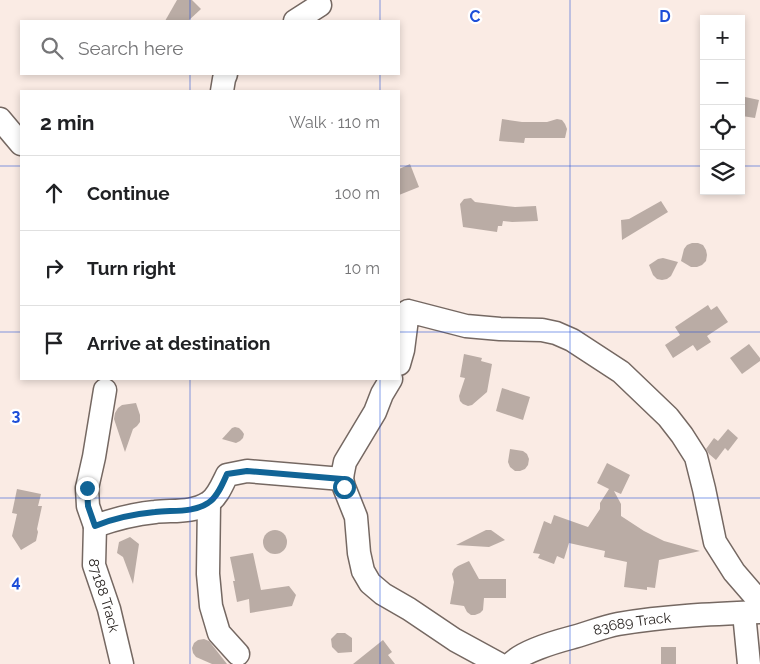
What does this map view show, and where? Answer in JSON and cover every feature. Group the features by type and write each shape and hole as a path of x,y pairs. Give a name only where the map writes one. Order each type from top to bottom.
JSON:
{"street":[{"path":"297,20 320,5"},
{"path":"222,90 226,75"},
{"path":"0,119 20,143"},
{"path":"400,360 403,350 403,311 466,326 542,330 556,333 572,340 621,372 668,417 696,457 715,542 754,609 749,664"},
{"path":"390,380 375,412 345,462 342,479 356,517 362,571 370,583 383,594 410,609 455,640 499,664"},
{"name":"87188 Track","path":"104,390 94,457 87,488 88,506 95,526 94,565 109,609 122,664"},
{"path":"95,526 130,515 192,509 209,503 221,488 227,474 247,471 342,479"},
{"path":"209,503 208,574 212,606 219,633 238,654"},
{"name":"83689 Track","path":"511,664 522,656 554,643 616,624 669,616 754,609"}],"building":[{"path":"177,0 192,0 201,9 189,20 166,20"},
{"path":"745,97 759,100 755,118 745,116"},
{"path":"502,119 522,122 562,120 567,129 565,138 525,138 524,143 499,141"},
{"path":"410,164 419,187 400,195 400,169"},
{"path":"471,198 475,202 515,207 536,206 538,221 503,221 502,226 498,226 497,232 463,227 460,204 464,199"},
{"path":"661,201 668,212 622,240 621,220 629,219"},
{"path":"692,243 703,245 706,250 706,261 697,267 691,267 681,261 684,249"},
{"path":"663,258 678,262 671,276 662,280 657,279 653,275 649,265"},
{"path":"708,305 711,310 717,306 728,322 707,336 711,342 697,351 693,345 673,358 665,345 680,335 675,327"},
{"path":"749,344 760,358 760,361 742,374 730,358"},
{"path":"464,354 482,358 481,361 492,364 487,392 472,405 468,406 460,401 459,396 465,378 460,377"},
{"path":"502,388 530,397 523,420 496,411"},
{"path":"136,403 140,422 133,429 125,452 114,419 115,413 122,405"},
{"path":"232,428 239,428 244,434 240,441 236,443 222,439"},
{"path":"728,429 738,438 728,451 725,448 716,460 706,449 714,438 718,441"},
{"path":"510,449 523,451 527,454 529,459 525,469 515,471 510,467 508,462"},
{"path":"607,463 630,475 621,494 614,491 621,504 621,516 664,541 700,551 659,560 655,588 647,587 647,590 624,587 627,562 604,557 605,551 569,543 564,559 557,556 554,564 538,558 540,554 533,553 544,521 551,524 554,515 588,527 600,509 600,503 609,489 597,483"},
{"path":"17,489 41,494 38,506 42,506 36,541 21,550 12,536 17,514 12,513"},
{"path":"275,530 283,534 287,542 283,550 275,554 267,550 263,542 267,534"},
{"path":"486,530 491,530 505,540 489,547 456,545"},
{"path":"130,537 139,544 133,584 123,557 117,553 119,542"},
{"path":"253,553 261,590 289,586 296,595 292,606 250,613 249,599 237,602 230,557"},
{"path":"469,561 479,579 506,579 506,598 484,598 483,610 475,615 467,612 464,606 450,604 454,569"},
{"path":"337,633 345,633 352,638 352,652 338,653 332,647 331,639"},
{"path":"204,639 209,641 227,664 212,664 196,657 192,648 194,643"},
{"path":"383,640 392,652 388,655 395,664 353,664"},
{"path":"661,647 676,647 676,664 661,664"}],"route":[{"path":"87,488 88,506 95,526 130,515 192,509 209,503 221,488 227,474 247,471 342,479 344,487"}]}
